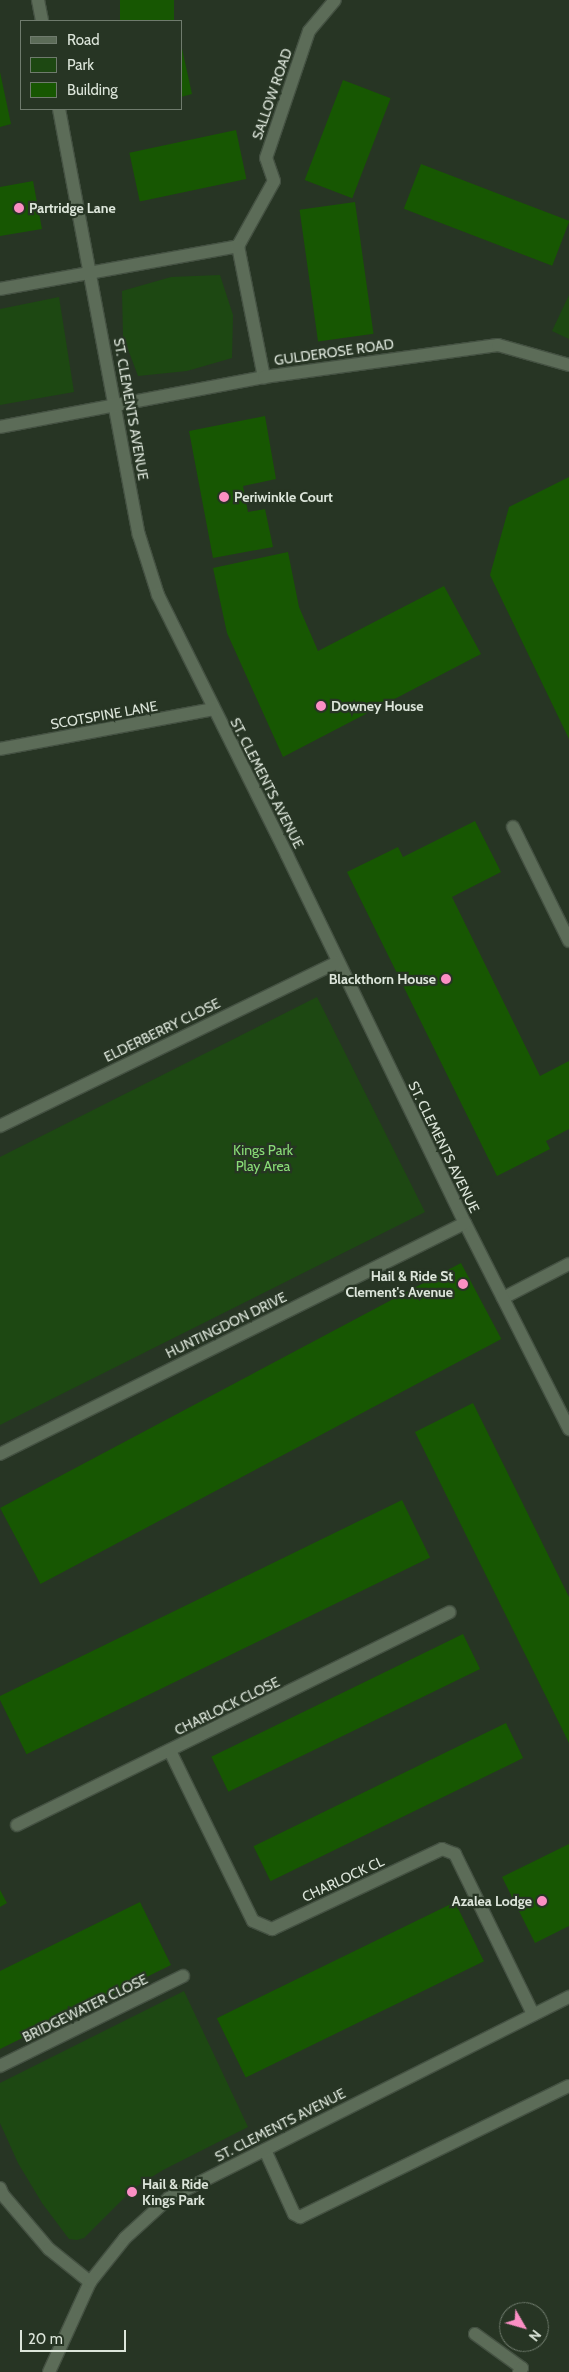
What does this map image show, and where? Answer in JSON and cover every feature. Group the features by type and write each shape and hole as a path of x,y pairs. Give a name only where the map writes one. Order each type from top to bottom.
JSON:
{"street":[{"path":"38,0 42,20"},
{"name":"SALLOW ROAD","path":"238,246 274,181 266,158 309,31 335,0"},
{"name":"ST. CLEMENTS AVENUE","path":"59,110 139,535 158,595 287,855 464,1223 569,1429"},
{"path":"0,289 238,246 264,377"},
{"name":"GULDEROSE ROAD","path":"0,427 264,377 498,345 569,365"},
{"name":"SCOTSPINE LANE","path":"0,749 213,709"},
{"path":"513,827 569,941"},
{"name":"ELDERBERRY CLOSE","path":"0,1126 337,962"},
{"name":"HUNTINGDON DRIVE","path":"0,1454 464,1223"},
{"path":"503,1298 569,1264"},
{"name":"CHARLOCK CLOSE","path":"18,1825 449,1612"},
{"name":"CHARLOCK CL","path":"170,1751 253,1920 272,1929 442,1849 455,1854 533,2014"},
{"name":"BRIDGEWATER CLOSE","path":"0,2066 183,1976"},
{"name":"ST. CLEMENTS AVENUE","path":"48,2372 90,2282 125,2238 169,2198 569,1997"},
{"path":"264,2150 294,2214 300,2217 569,2086"},
{"path":"0,2188 3,2195 49,2249 90,2282"},
{"path":"476,2334 522,2368 519,2372"}],"green space":[{"path":"220,275 233,315 232,358 187,371 138,376 123,336 122,291 171,277"},
{"path":"569,295 569,339 552,331"},
{"path":"59,297 74,392 0,405 0,309"},
{"name":"Kings Park Play Area","path":"317,997 425,1212 0,1425 0,1157"},
{"path":"184,1991 248,2127 163,2170 134,2188 84,2238 77,2240 69,2239 42,2203 18,2163 0,2123 0,2083"}],"building":[{"path":"120,0 174,0 174,20 120,20"},
{"path":"182,49 192,94 182,97"},
{"path":"0,72 11,124 0,127"},
{"path":"343,80 391,98 352,198 305,180"},
{"path":"236,130 246,179 140,202 129,153"},
{"path":"421,164 569,221 552,266 404,209"},
{"name":"Partridge Lane","path":"33,181 42,229 0,236 0,187"},
{"path":"355,202 374,334 318,341 300,210"},
{"name":"Periwinkle Court","path":"265,416 276,479 243,486 248,512 265,509 273,547 213,558 189,431"},
{"path":"569,477 569,739 490,575 509,507"},
{"name":"Downey House","path":"288,552 299,607 318,651 444,586 481,654 283,757 227,633 213,568"},
{"name":"Blackthorn House","path":"475,821 501,872 452,897 540,1076 569,1061 569,1129 546,1141 550,1149 497,1176 347,872 398,847 403,857"},
{"path":"461,1263 501,1339 40,1584 0,1508"},
{"path":"473,1403 569,1597 569,1743 415,1432"},
{"path":"402,1500 430,1558 26,1754 0,1700 0,1696"},
{"path":"463,1634 480,1669 228,1792 211,1757"},
{"path":"506,1723 523,1758 271,1881 253,1846"},
{"name":"Azalea Lodge","path":"569,1844 569,1926 535,1943 502,1877"},
{"path":"0,1890 7,1903 0,1907"},
{"path":"140,1902 171,1965 0,2049 0,1971"},
{"path":"455,1902 484,1961 246,2077 217,2018"}],"place":[{"name":"Partridge Lane","path":"19,208"},
{"name":"Periwinkle Court","path":"224,497"},
{"name":"Downey House","path":"321,706"},
{"name":"Blackthorn House","path":"446,979"},
{"name":"Hail & Ride St Clement's Avenue","path":"463,1284"},
{"name":"Azalea Lodge","path":"542,1901"},
{"name":"Hail & Ride Kings Park","path":"132,2192"}]}
